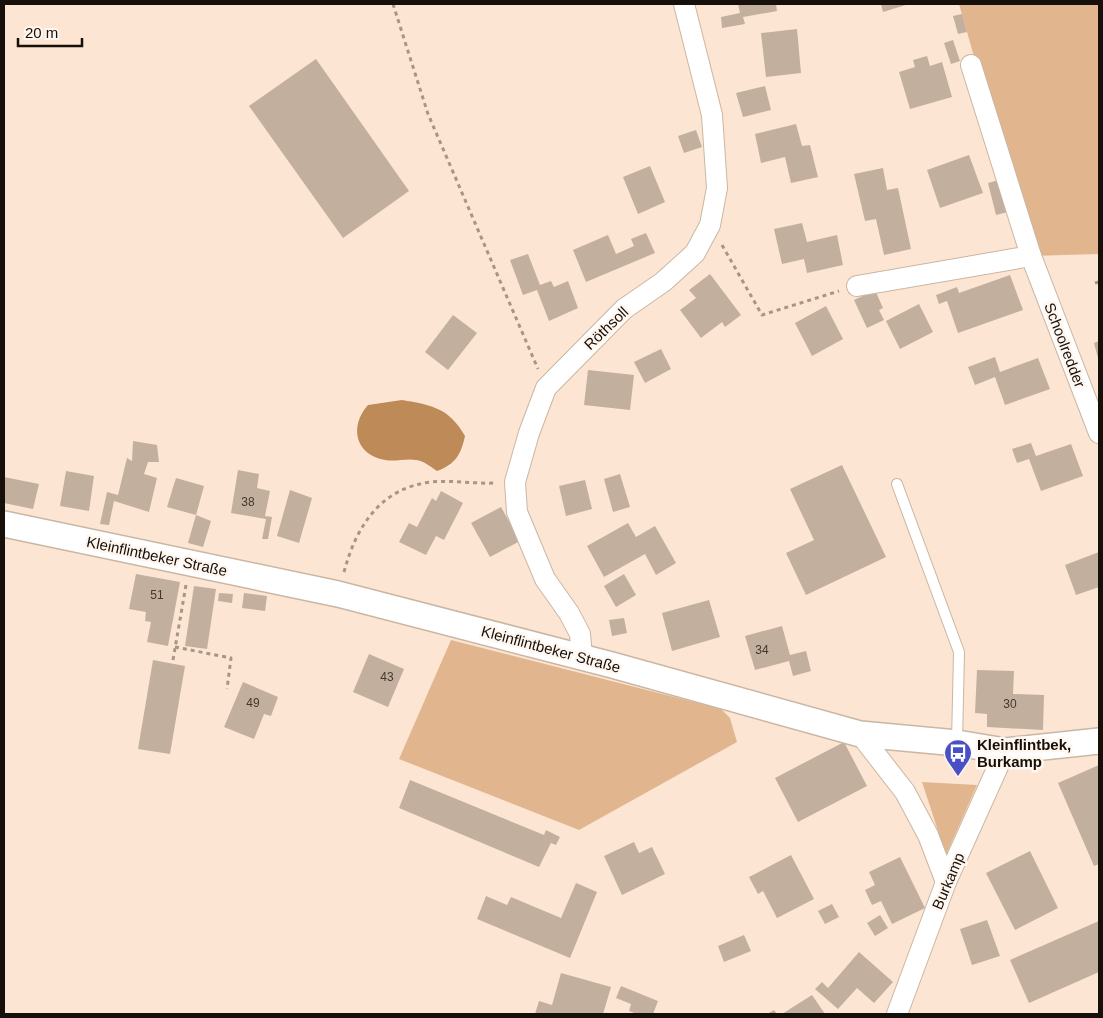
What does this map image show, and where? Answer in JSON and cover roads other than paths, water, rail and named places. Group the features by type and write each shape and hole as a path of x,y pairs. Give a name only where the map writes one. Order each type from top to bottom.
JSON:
{"street":[{"name":"Röthsoll","path":"582,657 580,634 569,613 545,579 517,512 515,482 529,432 546,388 624,309 663,282 695,253 710,225 717,188 712,116 684,4"},
{"name":"Schoolredder","path":"971,65 1031,256 1099,433"},
{"path":"856,286 1031,256"},
{"name":"Kleinflintbeker Straße","path":"4,524 338,594 582,657 860,734 957,743 1006,751 1099,741"},
{"path":"860,734 905,792 928,835 946,882"},
{"name":"Burkamp","path":"897,1014 946,882 1006,751"}],"lane":[{"path":"897,484 959,652 957,743"}],"place":[{"name":"Kleinflintbek, Burkamp","path":"958,777"}]}
